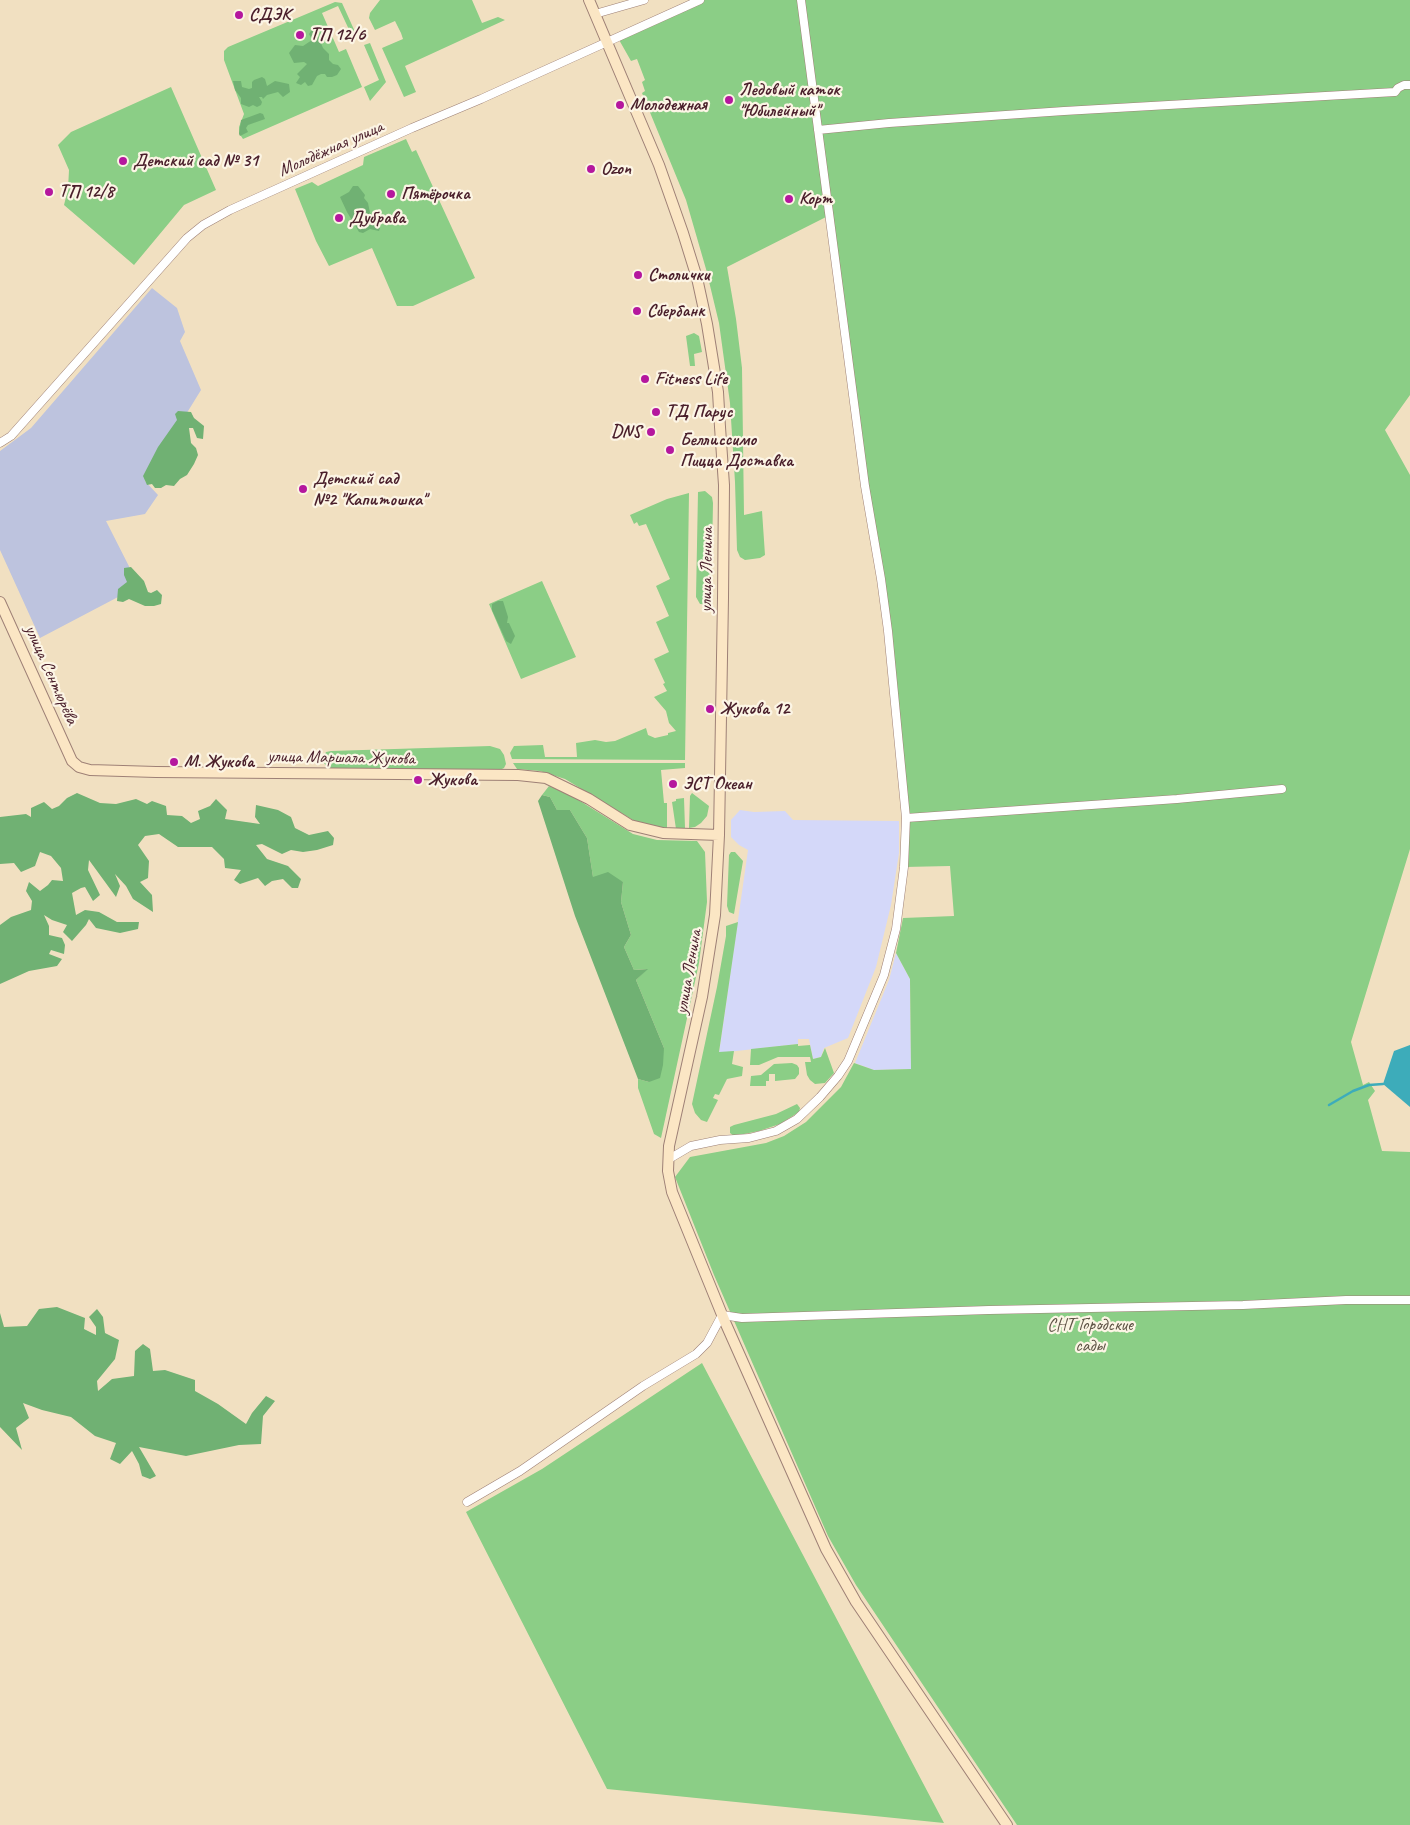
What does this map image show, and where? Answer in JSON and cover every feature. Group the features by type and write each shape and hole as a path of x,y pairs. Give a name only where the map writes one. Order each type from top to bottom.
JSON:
{"main road":[{"name":"улица Ленина","path":"589,0 660,165 683,234 697,278 707,324 718,392 724,485 718,835 712,939 702,997 669,1146 669,1180 674,1200 722,1314 826,1549 856,1602 1007,1825"},
{"name":"улица Сентюрёва","path":"0,602 72,761"},
{"name":"улица Маршала Жукова","path":"72,761 79,767 90,770 110,771 436,776 514,774 546,778 589,799 630,825 663,833 718,835"}],"street":[{"path":"595,14 644,0"},
{"name":"Молодёжная улица","path":"0,443 11,436 187,238 203,225 230,210 700,0"},
{"path":"669,1159 691,1146 720,1140 749,1138 776,1131 797,1119 838,1076 848,1060 884,975 896,928 904,867 906,818 881,579 864,476 801,0"},
{"path":"818,130 888,123 1064,111 1395,92 1404,85 1410,85"},
{"path":"906,818 1177,799 1282,789"},
{"path":"467,1502 520,1472 643,1386 696,1354 707,1343 722,1314 742,1318 989,1310 1243,1305 1346,1300 1410,1300"}],"shaded area":[{"path":"152,288 177,308 185,332 180,341 201,390 145,481 158,495 145,514 106,521 139,586 40,638 0,550 0,451 31,428"},
{"path":"740,810 754,812 785,811 793,820 899,821 899,853 891,905 876,967 848,1038 824,1048 821,1057 813,1059 809,1039 798,1039 798,1044 719,1053 748,850 731,837 731,820"},
{"path":"896,953 910,979 911,1069 874,1070 855,1063 889,980"}],"green space":[{"path":"380,0 472,0 482,23 498,17 505,20 405,66 416,92 404,97 382,48 403,39 401,33 395,21 375,30 369,18 370,13"},
{"name":"СНТ Городские сады","path":"700,0 1410,0 1410,395 1385,430 1410,475 1410,849 1351,1042 1363,1085 1369,1082 1375,1091 1368,1100 1382,1151 1410,1152 1410,1825 1017,1825 856,1585 828,1536 714,1275 675,1177 690,1157 766,1143 784,1136 806,1122 841,1087 854,1063 874,1070 911,1069 910,979 896,953 903,918 954,916 950,866 904,867 906,844 888,631 830,215 727,267 742,368 744,515 762,511 765,555 760,558 745,560 740,557 737,550 730,403 719,323 686,200 642,93 645,91 642,82 645,80 637,59 631,61 618,38"},
{"path":"335,2 342,3 356,34 352,36 338,6 322,13 339,52 346,49 362,87 243,139 239,133 239,127 244,114 224,60 224,51 228,47"},
{"path":"317,27 317,34 323,48 329,54 329,60 341,69 337,75 332,77 327,77 325,74 317,76 312,85 308,86 305,82 301,85 296,83 300,77 297,74 307,64 304,62 294,63 289,53 295,45 303,46 312,40 309,34 313,28"},
{"path":"370,43 386,82 370,101 364,87 379,80 364,45"},
{"path":"262,77 265,79 267,86 275,81 289,84 290,92 283,97 278,92 267,95 263,99 259,97 262,102 257,107 241,104 241,98 235,90 233,81 241,81 242,87 249,89 252,88 254,80"},
{"name":"Детский сад № 31","path":"171,87 216,190 184,205 134,265 64,205 68,189 69,170 58,145 71,132"},
{"path":"260,113 263,114 265,119 248,125 246,128 248,132 240,136 241,120"},
{"path":"406,139 412,152 416,150 475,278 413,306 397,306 372,248 329,266 316,241 295,189 312,182 318,186 363,165 364,157"},
{"path":"353,186 358,186 365,195 364,198 368,203 370,213 375,216 380,228 379,231 370,229 363,233 359,232 347,212 340,197 349,192"},
{"path":"694,333 699,336 702,352 694,354 695,366 690,366 686,336"},
{"path":"178,411 191,412 194,418 204,426 203,439 197,438 193,428 189,428 191,443 196,448 198,455 194,464 187,475 174,486 166,485 161,488 155,488 152,484 147,485 143,476 158,447 177,420 175,414"},
{"path":"705,491 712,497 713,503 711,605 700,604 696,597 698,492"},
{"path":"689,493 685,760 512,759 510,753 514,746 543,745 545,757 577,757 576,743 595,740 615,741 646,728 648,735 655,738 676,731 669,723 666,711 654,697 667,691 654,659 669,652 656,622 669,616 656,586 670,579 646,524 639,526 637,522 634,524 630,515 667,499"},
{"path":"131,567 144,581 148,592 151,593 157,590 162,595 161,604 145,606 129,599 123,602 117,601 118,589 127,582 124,568"},
{"path":"542,581 576,657 521,679 489,604"},
{"path":"503,601 508,617 507,623 509,623 515,636 511,644 506,641 492,610 492,604"},
{"path":"490,746 500,749 504,755 506,764 504,768 500,770 332,769 326,766 322,760 326,752 331,751"},
{"path":"513,763 685,763 685,768 661,770 664,803 667,803 667,829 645,825 633,820 565,779 540,771 517,769"},
{"path":"549,786 572,796 633,834 657,840 697,841 705,852 707,902 699,963 661,1138 654,1134 638,1088 638,1079 649,1082 664,1048 636,980 647,969 634,970 624,947 631,935 621,902 623,882 593,877 587,838 570,810 557,810 550,797 542,795"},
{"path":"77,793 100,803 116,804 136,799 147,804 152,801 166,806 167,815 182,816 191,823 200,819 198,811 210,806 216,799 227,810 225,819 260,824 255,817 256,805 278,810 291,817 295,828 309,835 328,831 334,838 333,845 303,852 291,850 282,854 262,844 256,845 267,859 288,866 301,879 298,888 292,888 283,879 272,881 265,886 258,878 240,884 234,880 241,870 225,868 224,859 212,847 178,847 159,834 145,836 138,845 149,861 148,878 140,882 152,895 153,912 133,899 126,886 115,874 120,886 116,897 89,860 88,870 100,895 93,901 85,887 72,893 76,915 85,910 99,912 117,922 139,922 138,929 120,933 96,928 89,919 72,941 63,932 67,925 44,915 49,926 49,935 62,938 65,945 64,954 51,950 49,954 62,959 57,966 29,971 0,984 0,925 11,917 31,910 32,901 26,891 29,882 40,891 52,880 63,881 61,868 51,856 40,852 35,866 21,872 14,863 0,864 0,817 26,814 31,817 31,808 44,802 52,809"},
{"path":"692,793 709,806 707,816 701,823 689,828 690,796"},
{"path":"542,795 550,797 557,810 570,810 587,838 593,877 608,872 623,882 621,902 631,935 624,947 634,970 648,969 636,980 664,1048 660,1078 649,1082 638,1079 575,916 538,801"},
{"path":"684,798 685,828 676,829 672,802 676,801 676,799"},
{"path":"731,852 735,852 743,861 734,914 729,912 727,906 729,855"},
{"path":"738,922 719,1052 734,1051 732,1064 743,1067 742,1076 727,1079 719,1095 715,1094 713,1098 718,1100 707,1122 701,1120 695,1113 692,1104 717,987 726,926"},
{"path":"798,1044 798,1046 810,1045 813,1059 821,1057 825,1048 834,1073 825,1083 815,1084 807,1075 805,1062 811,1062 810,1057 778,1057 759,1065 750,1065 751,1049"},
{"path":"792,1063 799,1068 799,1074 795,1079 775,1081 775,1074 769,1074 769,1081 766,1081 766,1086 750,1086 751,1076 761,1075 774,1064"},
{"path":"797,1104 800,1108 799,1112 780,1124 734,1136 730,1133 730,1127 734,1125 776,1114"},
{"path":"57,1307 85,1318 84,1329 96,1335 96,1327 89,1317 97,1309 103,1317 105,1333 119,1340 115,1359 97,1381 98,1391 112,1379 134,1376 135,1351 143,1344 150,1349 153,1371 165,1370 195,1380 195,1391 218,1404 246,1424 252,1413 266,1396 275,1401 263,1416 261,1444 239,1445 186,1456 139,1447 156,1476 150,1479 142,1476 139,1464 132,1451 120,1464 110,1459 116,1443 95,1436 71,1417 23,1403 29,1418 16,1428 22,1450 0,1427 0,1313 4,1327 27,1326 39,1309"},
{"path":"702,1363 944,1823 607,1789 466,1512 542,1469"}],"water":[{"path":"1410,1045 1410,1107 1383,1084 1394,1051"}],"waterway":[{"path":"1329,1105 1353,1091 1369,1085 1383,1084"}],"place":[{"name":"СДЭК","path":"239,15"},
{"name":"ТП 12/6","path":"300,35"},
{"name":"Ледовый каток \"Юбилейный\"","path":"729,100"},
{"name":"Молодежная","path":"620,105"},
{"name":"Детский сад № 31","path":"123,161"},
{"name":"Ozon","path":"591,169"},
{"name":"ТП 12/8","path":"49,192"},
{"name":"Пятёрочка","path":"391,194"},
{"name":"Корт","path":"789,199"},
{"name":"Дубрава","path":"339,218"},
{"name":"Столички","path":"638,275"},
{"name":"Сбербанк","path":"637,311"},
{"name":"Fitness Life","path":"645,379"},
{"name":"ТД Парус","path":"656,412"},
{"name":"DNS","path":"651,432"},
{"name":"Беллиссимо Пицца Доставка","path":"670,450"},
{"name":"Детский сад №2 \"Капитошка\"","path":"303,489"},
{"name":"Жукова 12","path":"710,709"},
{"name":"М. Жукова","path":"174,762"},
{"name":"Жукова","path":"418,780"},
{"name":"ЭСТ Океан","path":"673,784"}]}
